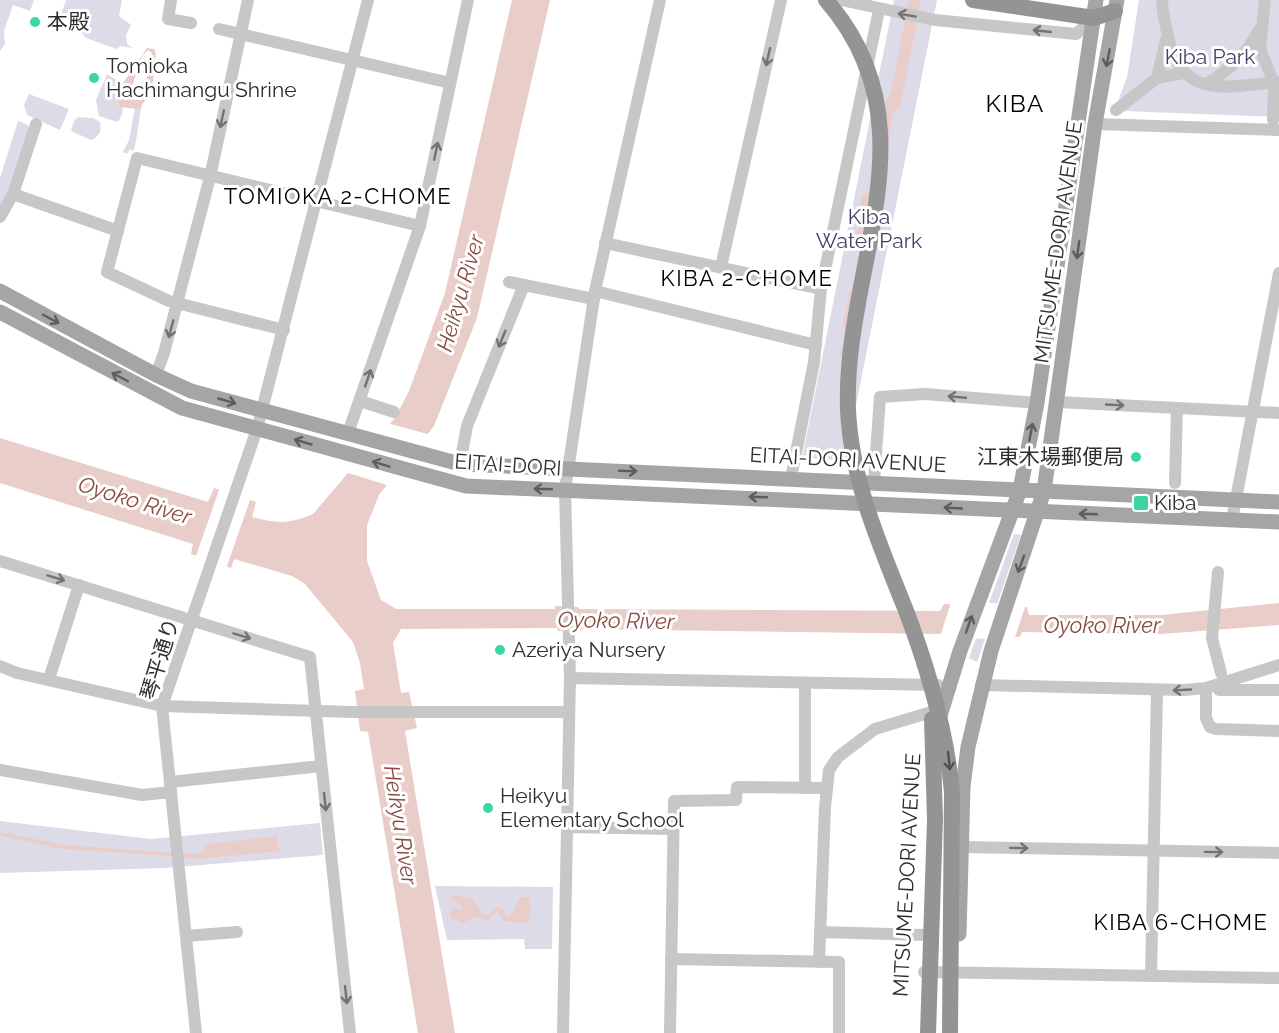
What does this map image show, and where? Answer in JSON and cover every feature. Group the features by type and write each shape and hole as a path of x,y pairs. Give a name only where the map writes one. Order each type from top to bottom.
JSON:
{"highway":[{"path":"825,0 842,21 862,58 876,94 879,114 882,156 879,191 857,306 849,366 848,408 853,460 860,492 919,656 932,719 935,819 928,1033"},
{"path":"825,0 848,29 863,57 874,84 880,114 880,182 852,347 849,424 861,492 921,654 948,755 952,792 950,1033"},
{"path":"973,0 1094,18 1116,5"},
{"path":"1102,0 1116,5"}],"main road":[{"name":"MITSUME-DORI AVENUE","path":"921,1033 928,784 948,685 1020,490 1037,404 1096,0"},
{"name":"MITSUME-DORI AVENUE","path":"981,685 1044,491 1095,124 1116,5"},
{"path":"0,291 156,375 191,391 348,433"},
{"name":"EITAI-DORI","path":"0,312 164,400 403,471 466,486 1011,510"},
{"name":"EITAI-DORI AVENUE","path":"348,433 460,464 1279,502"},
{"path":"1011,510 1279,522"},
{"path":"957,1033 963,787 981,685"}],"street":[{"path":"171,0 168,19 191,23"},
{"path":"156,375 178,304 210,177 248,0"},
{"name":"琴平通り","path":"196,1033 162,706 257,429 368,0"},
{"path":"348,433 420,225 468,0"},
{"path":"563,1033 570,678 565,490 570,469 594,295 660,0"},
{"path":"721,267 781,0"},
{"path":"841,0 879,10 935,20 1076,34 1094,18"},
{"path":"1162,0 1170,49 1183,73 1206,84 1277,83"},
{"path":"1095,124 1276,125 1277,83 1260,49 1265,0"},
{"path":"791,478 816,345 821,289 879,10"},
{"path":"1157,78 1166,43 1166,27"},
{"path":"1206,84 1236,62 1251,45 1261,27"},
{"path":"219,29 353,62 450,82"},
{"path":"1116,110 1157,78 1183,73"},
{"path":"0,217 13,194 36,124"},
{"path":"284,330 178,304 107,272 137,158 420,225"},
{"path":"13,194 118,231"},
{"path":"605,243 821,289"},
{"path":"1232,520 1253,412 1273,333 1279,274"},
{"path":"509,282 594,295 816,345"},
{"path":"460,464 467,426 524,285"},
{"path":"874,482 880,398 925,394 1037,404"},
{"path":"360,401 394,412"},
{"path":"1057,402 1279,413"},
{"path":"1176,483 1177,408"},
{"path":"0,561 310,657 350,1033"},
{"path":"1218,572 1212,638 1221,673"},
{"path":"49,679 79,585"},
{"path":"981,685 1157,690 1206,688 1279,665"},
{"path":"0,666 17,673 162,706 352,712 569,712"},
{"path":"570,678 948,685"},
{"path":"805,683 805,788"},
{"path":"1206,688 1206,718 1210,727 1279,731"},
{"path":"1151,976 1157,690"},
{"path":"1219,690 1279,690"},
{"path":"819,962 829,770 838,757 875,729 942,709"},
{"path":"0,770 142,795 171,787 321,766"},
{"path":"670,1033 674,801 736,800 737,788 827,788"},
{"path":"567,827 673,829"},
{"path":"961,847 1279,853"},
{"path":"186,936 237,932"},
{"path":"820,932 925,935"},
{"path":"672,959 839,962 839,1033"},
{"path":"923,972 1279,978"}],"green space":[{"path":"0,0 34,0 30,11 13,5 4,31 5,44 0,51"},
{"path":"66,0 122,0 119,16 131,25 126,35 127,44 133,48 120,46 117,49 86,38 76,24 60,18"},
{"name":"Kiba Water Park","path":"894,0 937,0 845,460 802,458"},
{"name":"Kiba Park","path":"1139,0 1279,0 1279,117 1122,111 1117,104 1127,77"},
{"path":"107,74 120,82 123,108 117,122 99,116 96,100"},
{"path":"29,94 69,109 60,130 27,115 24,105"},
{"path":"136,103 142,105 136,140 134,150 129,150 127,154 123,152 129,140"},
{"path":"78,117 93,118 100,122 100,131 96,137 91,140 71,131"},
{"path":"18,121 28,125 29,130 7,195 0,208 0,178"},
{"path":"1014,534 1021,535 977,662 969,658"},
{"path":"0,821 151,839 320,823 323,855 165,868 0,873"},
{"path":"435,886 553,887 552,949 525,949 524,939 447,940"}],"water":[{"path":"512,0 550,0 477,318 434,426 379,495 367,525 367,561 381,600 396,609 555,609 555,606 578,607 579,609 940,611 944,604 1027,607 1029,615 1161,615 1279,603 1279,625 1161,634 1022,632 1020,637 582,629 581,631 558,631 557,628 401,629 393,643 401,693 409,692 417,728 405,731 455,1033 418,1033 368,732 360,731 355,691 364,689 360,663 353,642 305,584 292,576 234,559 231,568 191,554 193,544 0,483 0,438 208,502 214,488 256,502 252,517 276,522 297,520 313,514 395,418 409,391 445,293"},
{"path":"909,0 921,0 900,108 893,112 855,360 839,357 842,346 846,345 848,331 843,326 849,293 854,290 862,241 857,234 862,195 869,192 881,109 891,92"},
{"path":"147,48 154,49 156,53 151,90 143,103 137,109 120,107 115,95","holes":["148,50 152,53 149,73 136,100 131,98 130,93 142,56"]},
{"path":"277,836 278,846 282,851 196,859 195,853 201,853 207,844"},
{"path":"453,895 473,899 483,915 490,914 496,907 502,908 507,916 512,915 520,897 529,897 530,914 525,923 504,921 497,911 488,921 476,917 462,923 450,917 452,909 456,908 460,912 462,907 451,898"}],"pier":[{"path":"387,423 431,435 390,486 345,472"},
{"path":"220,487 251,497 226,569 195,559"},
{"path":"951,602 1026,604 1014,640 940,637"}],"waterway":[{"path":"0,834 64,847 195,856"}],"place":[{"name":"本殿","path":"35,22"},
{"name":"Tomioka Hachimangu Shrine","path":"94,78"},
{"name":"江東木場郵便局","path":"1136,457"},
{"name":"Kiba","path":"1141,503"},
{"name":"Azeriya Nursery","path":"500,650"},
{"name":"Heikyu Elementary School","path":"488,808"}],"district":[{"name":"KIBA","path":"1015,104"},
{"name":"TOMIOKA 2-CHOME","path":"338,196"},
{"name":"KIBA 2-CHOME","path":"747,278"},
{"name":"KIBA 6-CHOME","path":"1181,922"}],"water label":[{"name":"Heikyu River","path":"460,293"},
{"name":"Oyoko River","path":"135,500"},
{"name":"Oyoko River","path":"616,620"},
{"name":"Oyoko River","path":"1102,625"},
{"name":"Heikyu River","path":"401,825"}]}
